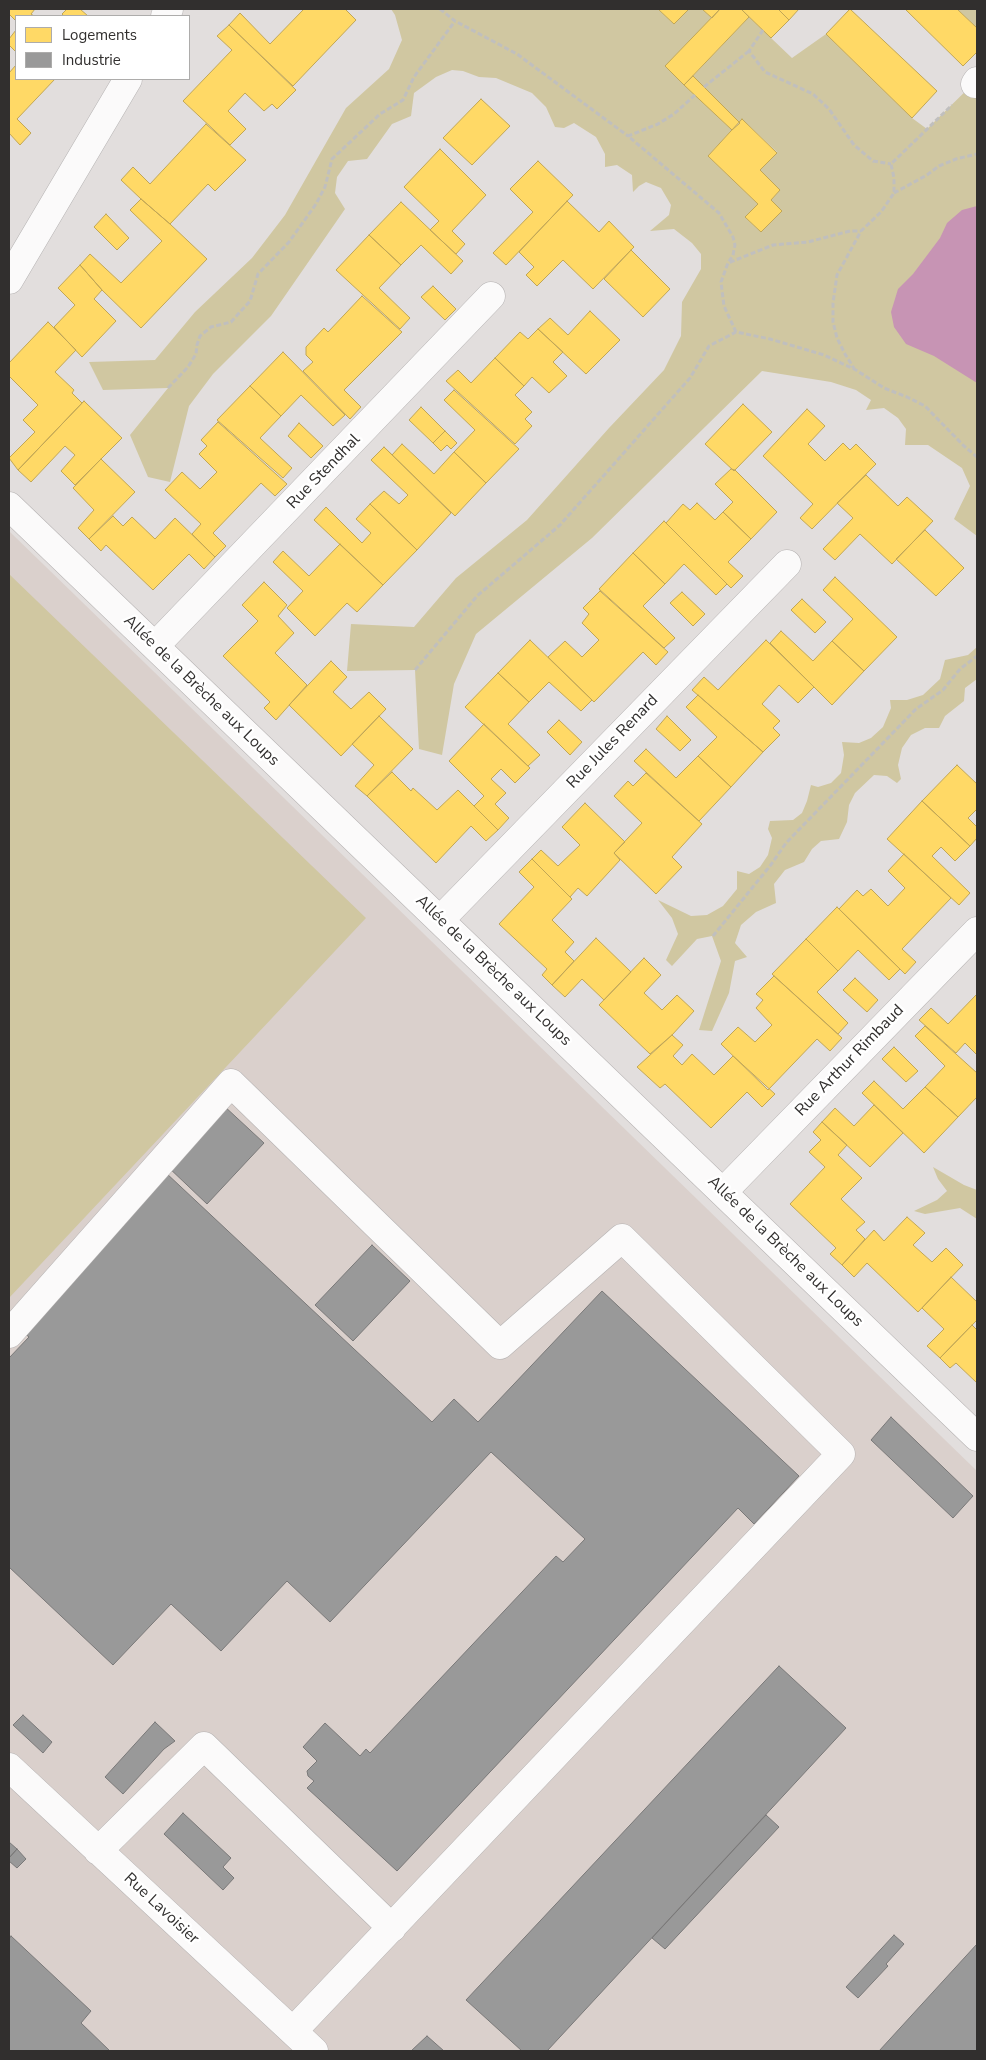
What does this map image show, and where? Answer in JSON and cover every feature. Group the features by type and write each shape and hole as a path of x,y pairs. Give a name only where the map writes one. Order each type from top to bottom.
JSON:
{"street":[{"path":"9,280 127,80"},
{"name":"Rue Stendhal","path":"155,646 491,296"},
{"name":"Allée de la Brèche aux Loups","path":"9,506 977,1437"},
{"name":"Rue Jules Renard","path":"440,920 787,564"},
{"name":"Rue Arthur Rimbaud","path":"723,1192 977,931"},
{"path":"9,1334 231,1083 500,1345 622,1238 841,1454 293,2031"},
{"path":"98,1850 204,1746 392,1928"},
{"name":"Rue Lavoisier","path":"9,1767 314,2051"}],"path":[{"path":"440,9 455,21 517,54 628,136 719,214 733,236 735,245 733,255 721,282 724,306 736,332"},
{"path":"168,388 188,367 196,354 200,336 211,328 231,322 250,300 258,274 288,242 316,204 325,187 332,159 380,114 403,100 414,77 455,21"},
{"path":"704,87 749,51 763,30"},
{"path":"749,51 765,72 814,94 830,109 854,145 873,161 890,164"},
{"path":"890,164 976,82"},
{"path":"628,136 658,124 680,109 695,95"},
{"path":"856,370 844,354 837,338 833,322 832,302 837,275 861,232 881,212 894,193 940,166 956,159 977,154"},
{"path":"890,164 894,178 894,193"},
{"path":"728,263 772,245 808,242 850,231 861,232"},
{"path":"415,670 477,596 560,525 580,503 690,378 708,346 736,332 770,339 824,355 856,370 884,388 925,406 977,457"},
{"path":"713,936 770,866 786,843 916,709 943,690 960,668 977,656"}],"shaded area":[{"path":"391,9 658,9 674,24 689,9 702,9 712,18 665,66 732,130 708,156 758,204 745,217 761,232 782,211 771,200 780,190 760,170 777,152 743,120 740,123 693,76 749,17 792,58 826,34 912,118 927,129 977,80 977,536 954,519 970,486 962,468 928,445 905,445 906,429 898,418 884,408 866,410 871,400 856,390 831,382 762,371 592,538 476,634 454,684 442,755 419,749 415,670 347,671 351,624 414,627 456,578 527,520 664,370 681,336 682,302 701,269 701,254 692,243 674,229 650,231 669,215 671,205 661,188 646,182 633,192 632,175 617,165 605,167 605,154 596,137 574,123 564,128 555,127 546,107 532,93 496,78 479,77 463,71 452,70 436,77 414,93 411,116 392,124 367,159 348,161 337,177 335,193 345,209 271,316 213,374 189,406 170,482 148,477 130,435 168,388 103,390 89,362 155,360 195,312 252,258 285,215 346,108 389,69 402,40 395,15"},
{"path":"957,9 977,9 977,28"},
{"path":"977,206 977,383 934,356 906,344 894,327 891,312 898,289 913,274 940,238 947,223 962,210"},
{"path":"9,531 977,1471 977,2051 9,2051"},
{"path":"9,574 366,918 9,1298"},
{"path":"977,647 977,679 965,688 964,701 945,716 939,728 925,728 911,735 902,748 898,765 901,779 897,783 887,776 874,775 855,793 849,805 847,822 839,839 821,841 812,849 804,862 785,870 774,884 776,903 756,912 741,925 735,943 747,957 735,961 729,993 712,1031 699,1030 721,961 712,936 697,939 672,966 666,960 678,934 672,918 658,900 691,916 707,915 723,906 737,889 737,871 749,874 760,867 768,855 772,838 768,829 770,821 793,820 802,813 811,785 818,787 831,783 841,773 844,755 842,742 859,743 871,738 883,727 891,708 890,700 907,700 923,695 940,679 945,660 968,655"},
{"path":"933,1167 964,1185 977,1190 977,1219 960,1208 925,1214 914,1211 937,1200 947,1191 938,1179"}],"building: Logements":[{"path":"9,9 35,9 31,14 32,15 15,15 15,20 9,14"},
{"path":"67,9 80,9 87,15 63,15"},
{"path":"304,9 345,9 356,20 293,86 229,25 240,13 270,44"},
{"path":"658,9 689,9 674,24"},
{"path":"702,9 720,9 712,18"},
{"path":"720,9 741,9 749,17 684,85 665,66"},
{"path":"741,9 778,9 789,20 771,38"},
{"path":"778,9 799,9 789,20"},
{"path":"850,9 937,91 912,118 826,34"},
{"path":"905,9 957,9 977,28 977,52 963,66"},
{"path":"229,25 296,90 277,109 272,104 264,111 245,93 228,111 246,129 230,145 183,101 232,50 217,36"},
{"path":"15,31 15,51 9,45 9,39"},
{"path":"15,66 15,80 54,80 17,119 31,133 20,145 9,133 9,73"},
{"path":"693,76 740,123 732,130 684,85"},
{"path":"481,99 510,126 472,165 443,138"},
{"path":"742,119 777,153 760,170 780,190 771,200 782,211 761,232 745,217 758,204 708,156"},
{"path":"206,124 246,160 215,191 208,184 170,224 121,180 133,167 150,184"},
{"path":"440,149 486,195 452,231 465,244 456,254 430,230 439,221 404,187"},
{"path":"538,161 573,195 506,265 493,253 533,212 510,189"},
{"path":"141,199 207,259 141,328 102,290 80,265 90,254 121,283 162,241 130,210"},
{"path":"567,201 599,232 609,221 634,247 593,289 563,260 537,286 526,275 534,267 519,252"},
{"path":"401,202 463,261 451,274 421,245 401,265 369,235"},
{"path":"106,214 129,238 117,250 94,227"},
{"path":"369,235 401,265 379,288 410,318 400,329 336,270"},
{"path":"631,250 670,289 643,317 604,279"},
{"path":"80,265 102,290 94,299 116,321 82,357 54,327 75,305 58,288"},
{"path":"433,286 456,309 445,320 421,297"},
{"path":"362,296 402,332 344,390 361,407 350,419 303,371 313,362 306,355 306,347 324,328 328,332"},
{"path":"590,311 620,340 586,374 538,329 550,318 568,335"},
{"path":"48,322 76,350 55,372 74,390 72,393 82,403 84,401 18,470 9,458 35,432 23,420 38,405 9,376 9,363"},
{"path":"538,329 563,352 553,362 567,376 549,393 532,377 524,386 495,358 520,332 528,339"},
{"path":"283,352 345,415 333,426 301,395 281,416 250,386"},
{"path":"495,358 524,386 515,395 532,412 525,419 532,426 515,444 446,381 458,370 471,383"},
{"path":"250,386 281,416 260,438 292,468 283,478 217,420"},
{"path":"454,390 519,449 486,483 454,452 475,430 444,400"},
{"path":"84,401 122,438 75,485 61,471 75,455 65,446 31,482 18,470"},
{"path":"743,404 772,432 734,471 705,444"},
{"path":"421,407 445,431 433,443 409,420"},
{"path":"807,409 825,426 808,444 825,461 843,443 850,450 856,444 876,464 812,529 800,518 813,504 763,456"},
{"path":"218,422 287,484 275,496 261,483 213,533 226,546 215,557 192,534 201,524 165,490 182,472 200,489 217,472 199,454 207,446 201,440"},
{"path":"299,423 323,446 311,458 288,436"},
{"path":"445,431 457,443 451,449 447,445 441,451 433,443"},
{"path":"402,444 434,474 454,452 486,483 455,516 392,455"},
{"path":"384,447 451,513 417,550 370,504 384,491 399,504 408,495 371,460"},
{"path":"101,459 135,492 89,539 78,528 94,510 73,488"},
{"path":"731,469 735,470 777,512 751,539 723,512 733,502 715,484"},
{"path":"866,475 898,506 907,497 933,521 892,564 860,534 835,560 823,549 853,518 837,503"},
{"path":"697,503 715,520 723,512 751,539 728,562 743,576 731,588 666,523 683,504 690,510"},
{"path":"370,504 417,550 383,585 314,520 326,507 362,543 371,533 356,519"},
{"path":"113,516 123,526 132,517 155,539 175,518 215,557 204,569 189,554 153,590 106,545 101,551 89,539"},
{"path":"664,521 727,584 716,595 684,564 665,584 633,553"},
{"path":"925,530 964,568 936,596 896,559"},
{"path":"340,544 383,585 357,612 347,603 315,636 287,608 303,591 273,562 283,551 309,576"},
{"path":"633,553 665,584 643,606 675,638 664,648 599,589"},
{"path":"835,577 897,637 864,671 832,641 853,619 823,590"},
{"path":"264,582 287,605 278,616 294,633 275,653 307,685 276,720 264,708 270,702 223,656 258,621 242,605"},
{"path":"600,591 668,652 656,665 643,652 594,702 548,657 565,641 582,657 599,640 582,623 589,614 583,608"},
{"path":"682,592 705,614 693,626 670,603"},
{"path":"802,599 826,622 815,633 791,610"},
{"path":"781,631 813,661 832,641 864,671 832,705 770,643"},
{"path":"530,640 592,700 581,711 549,682 529,702 498,673"},
{"path":"766,640 814,687 798,703 779,685 762,704 780,721 773,728 780,735 763,752 692,690 704,677 718,690"},
{"path":"331,661 347,677 333,692 351,709 369,692 386,709 341,756 289,705"},
{"path":"498,673 529,702 508,724 540,755 528,766 465,707"},
{"path":"698,695 763,752 731,787 698,756 717,737 686,707"},
{"path":"379,716 413,749 367,796 355,786 374,765 352,744"},
{"path":"667,716 691,740 680,751 656,729"},
{"path":"559,720 582,742 570,755 547,732"},
{"path":"484,724 530,768 515,783 501,769 491,779 506,793 495,804 509,818 498,830 474,806 484,796 449,761"},
{"path":"646,749 676,778 698,756 731,787 699,821 634,761"},
{"path":"957,765 977,784 977,809 968,818 977,827 977,838 970,846 922,801"},
{"path":"392,772 411,791 413,788 437,810 458,790 498,830 486,841 471,826 436,863 367,796"},
{"path":"646,773 702,824 672,857 682,867 656,894 614,853 642,823 614,796 628,781 633,786"},
{"path":"922,801 970,846 955,861 941,847 932,856 970,893 959,905 887,839"},
{"path":"585,803 625,842 614,853 620,860 587,896 578,888 570,897 532,859 541,850 558,866 580,845 562,827"},
{"path":"904,854 951,898 902,949 916,962 905,974 839,909 857,890 863,896 871,889 888,906 905,888 888,871"},
{"path":"532,859 572,899 552,920 574,942 565,952 574,961 552,985 542,975 547,969 499,924 534,887 519,872"},
{"path":"837,907 900,969 889,980 858,950 838,971 806,939"},
{"path":"596,938 631,972 604,1000 582,979 565,997 552,985"},
{"path":"806,939 838,971 817,992 848,1023 838,1034 772,974"},
{"path":"644,958 661,975 644,993 662,1010 677,995 694,1011 672,1035 650,1054 599,1005"},
{"path":"774,976 842,1038 830,1051 817,1039 768,1090 721,1044 738,1027 755,1042 772,1025 756,1008 763,1000 756,994"},
{"path":"855,978 878,1000 867,1012 843,990"},
{"path":"977,994 977,1055 965,1043 956,1053 919,1020 931,1008 948,1024"},
{"path":"925,1026 977,1073 977,1097 958,1117 925,1087 945,1066 915,1036"},
{"path":"672,1035 683,1045 673,1056 682,1065 692,1054 714,1075 733,1056 775,1094 762,1107 747,1092 711,1128 665,1084 660,1088 637,1067"},
{"path":"894,1047 918,1071 906,1082 882,1059"},
{"path":"874,1081 903,1109 925,1087 958,1117 924,1153 862,1093"},
{"path":"874,1105 903,1133 870,1167 822,1122 835,1108 854,1126"},
{"path":"822,1122 847,1145 838,1155 862,1178 841,1199 865,1222 856,1230 865,1239 842,1265 830,1254 836,1248 790,1204 825,1167 809,1152 821,1140 813,1132"},
{"path":"907,1217 925,1233 913,1245 932,1262 946,1248 963,1265 918,1312 867,1263 854,1277 842,1265 874,1230 884,1241"},
{"path":"951,1277 977,1302 977,1320 940,1358 927,1346 944,1329 922,1308"},
{"path":"972,1325 977,1330 977,1383 956,1363 950,1368 940,1358"}],"building: Industrie":[{"path":"223,1105 264,1143 207,1204 166,1165"},
{"path":"165,1172 432,1422 454,1399 478,1422 602,1291 799,1476 754,1524 738,1508 397,1871 307,1788 314,1781 308,1776 307,1771 317,1761 303,1747 325,1723 360,1756 366,1749 370,1753 556,1556 563,1562 585,1539 491,1452 330,1622 287,1581 221,1651 171,1604 113,1665 9,1567 9,1358 29,1337 18,1328"},
{"path":"372,1245 410,1281 353,1341 315,1305"},
{"path":"891,1417 973,1496 953,1518 871,1440"},
{"path":"779,1666 846,1728 547,2051 522,2051 466,2000"},
{"path":"23,1715 52,1742 43,1753 13,1725"},
{"path":"155,1722 175,1741 164,1749 123,1794 105,1777"},
{"path":"183,1813 231,1858 223,1867 234,1878 223,1890 164,1834"},
{"path":"766,1815 779,1827 665,1949 652,1938"},
{"path":"9,1842 17,1849 9,1858"},
{"path":"17,1849 26,1859 17,1868 9,1861 9,1858"},
{"path":"894,1935 904,1944 886,1964 888,1966 858,1998 846,1987"},
{"path":"11,1936 91,2011 81,2023 110,2051 9,2051 9,1939"},
{"path":"977,1944 977,2051 879,2051"},
{"path":"427,2036 444,2051 411,2051"}]}
